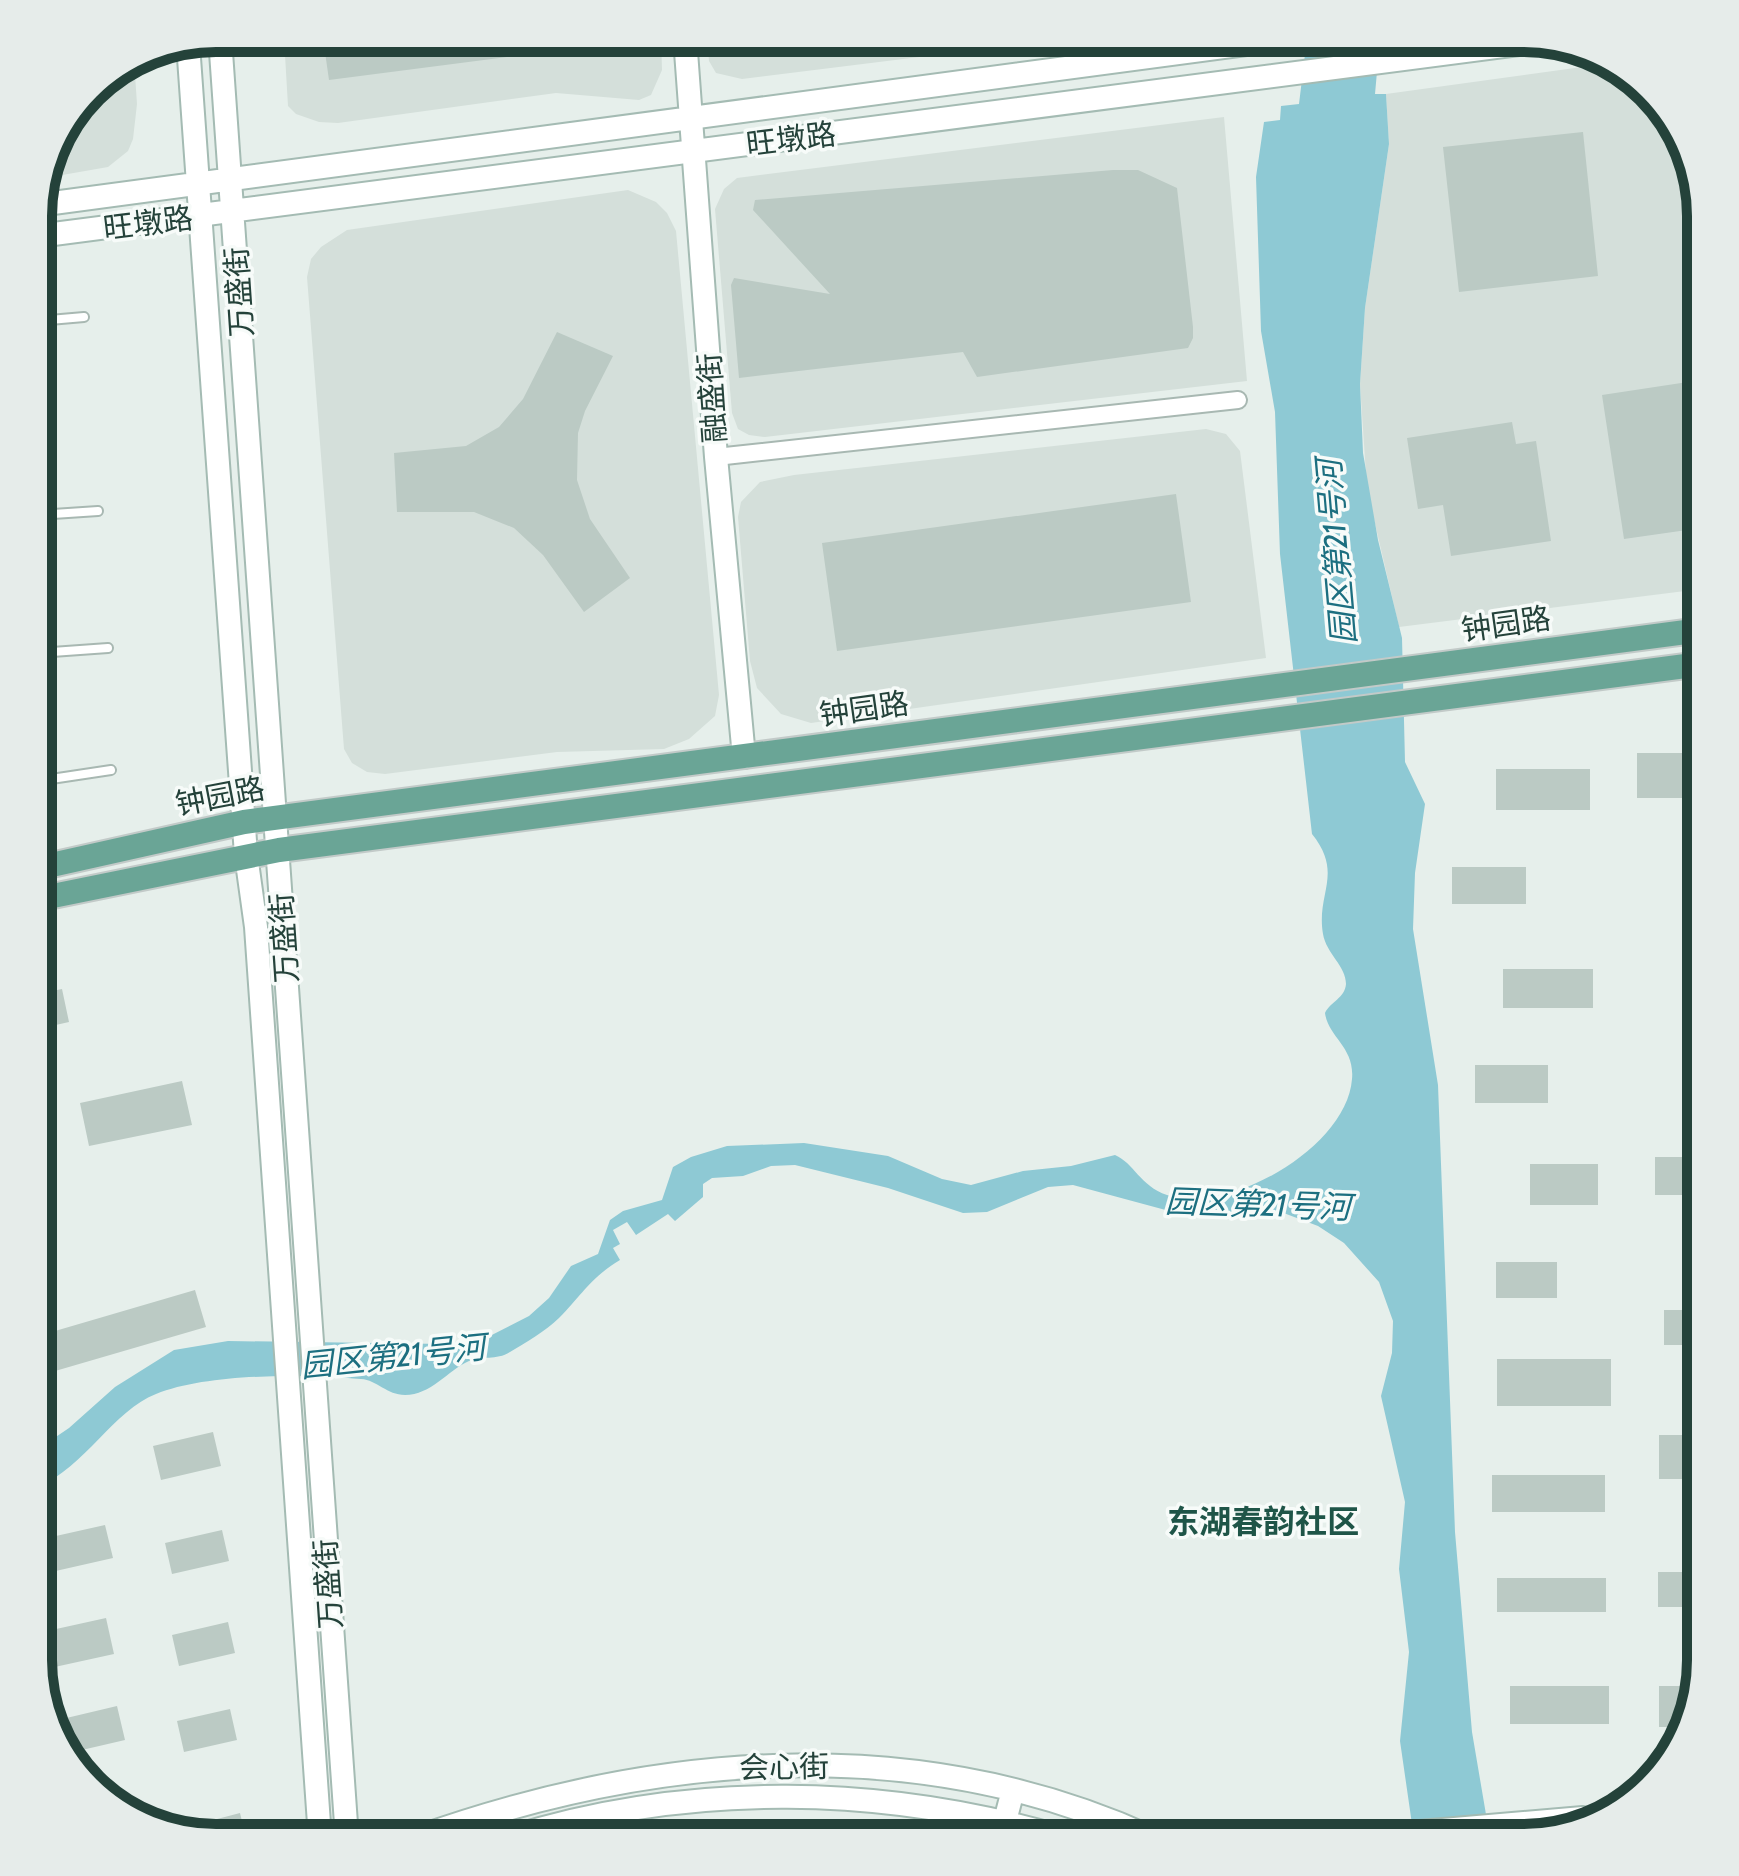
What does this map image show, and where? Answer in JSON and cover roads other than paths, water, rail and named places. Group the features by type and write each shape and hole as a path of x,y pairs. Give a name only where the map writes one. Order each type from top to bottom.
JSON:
{"main road":[{"name":"万盛街","path":"221,52 279,850 312,1383 346,1824"},
{"name":"融盛街","path":"686,52 716,457 744,757"},
{"name":"旺墩路","path":"52,203 1186,52"},
{"name":"旺墩路","path":"52,234 233,214 1458,52"},
{"name":"万盛街","path":"189,54 246,855 256,927 319,1824"},
{"name":"钟园路","path":"52,865 244,822 1687,632"},
{"name":"钟园路","path":"52,896 279,850 1687,666"},
{"name":"会心街","path":"461,1824 566,1791 668,1773 817,1765 960,1778 1013,1790 1116,1824"},
{"path":"1002,1824 1013,1790"},
{"name":"会心街","path":"567,1824 616,1812 786,1796 898,1802 981,1824"},
{"path":"1520,1824 1555,1821"}],"street":[{"path":"716,457 1238,400"}],"lane":[{"path":"52,320 84,317"},
{"path":"52,514 98,511"},
{"path":"52,652 108,648"},
{"path":"52,779 111,770"}],"water":[{"name":"园区第21号河","path":"1305,52 1379,52 1375,94 1386,94 1389,144 1365,308 1360,384 1363,453 1378,540 1402,638 1405,762 1425,804 1415,873 1413,929 1438,1085 1455,1532 1472,1732 1488,1824 1412,1824 1400,1741 1409,1652 1399,1569 1405,1502 1381,1396 1392,1353 1393,1321 1379,1282 1344,1243 1318,1226 1281,1212 1173,1212 1073,1185 1048,1187 987,1212 963,1213 888,1188 795,1165 771,1166 743,1176 712,1178 703,1184 703,1197 675,1221 668,1214 636,1235 627,1222 613,1230 620,1244 613,1248 620,1260 593,1280 554,1323 505,1355 469,1361 431,1387 405,1395 393,1393 367,1380 313,1376 229,1379 177,1387 156,1394 126,1413 71,1466 52,1480 52,1440 115,1387 174,1350 228,1341 445,1344 480,1341 529,1316 549,1298 571,1266 598,1254 610,1220 623,1211 662,1200 673,1167 691,1157 727,1146 804,1143 888,1156 942,1179 971,1185 1023,1171 1071,1166 1115,1155 1158,1191 1193,1199 1222,1195 1252,1185 1308,1151 1330,1129 1345,1104 1352,1068 1346,1050 1331,1029 1325,1013 1343,993 1346,984 1343,971 1323,934 1328,872 1321,848 1312,834 1280,554 1275,412 1261,331 1256,177 1264,122 1280,120 1281,106 1299,104"}],"district":[{"name":"东湖春韵社区","path":"1263,1521"}]}
